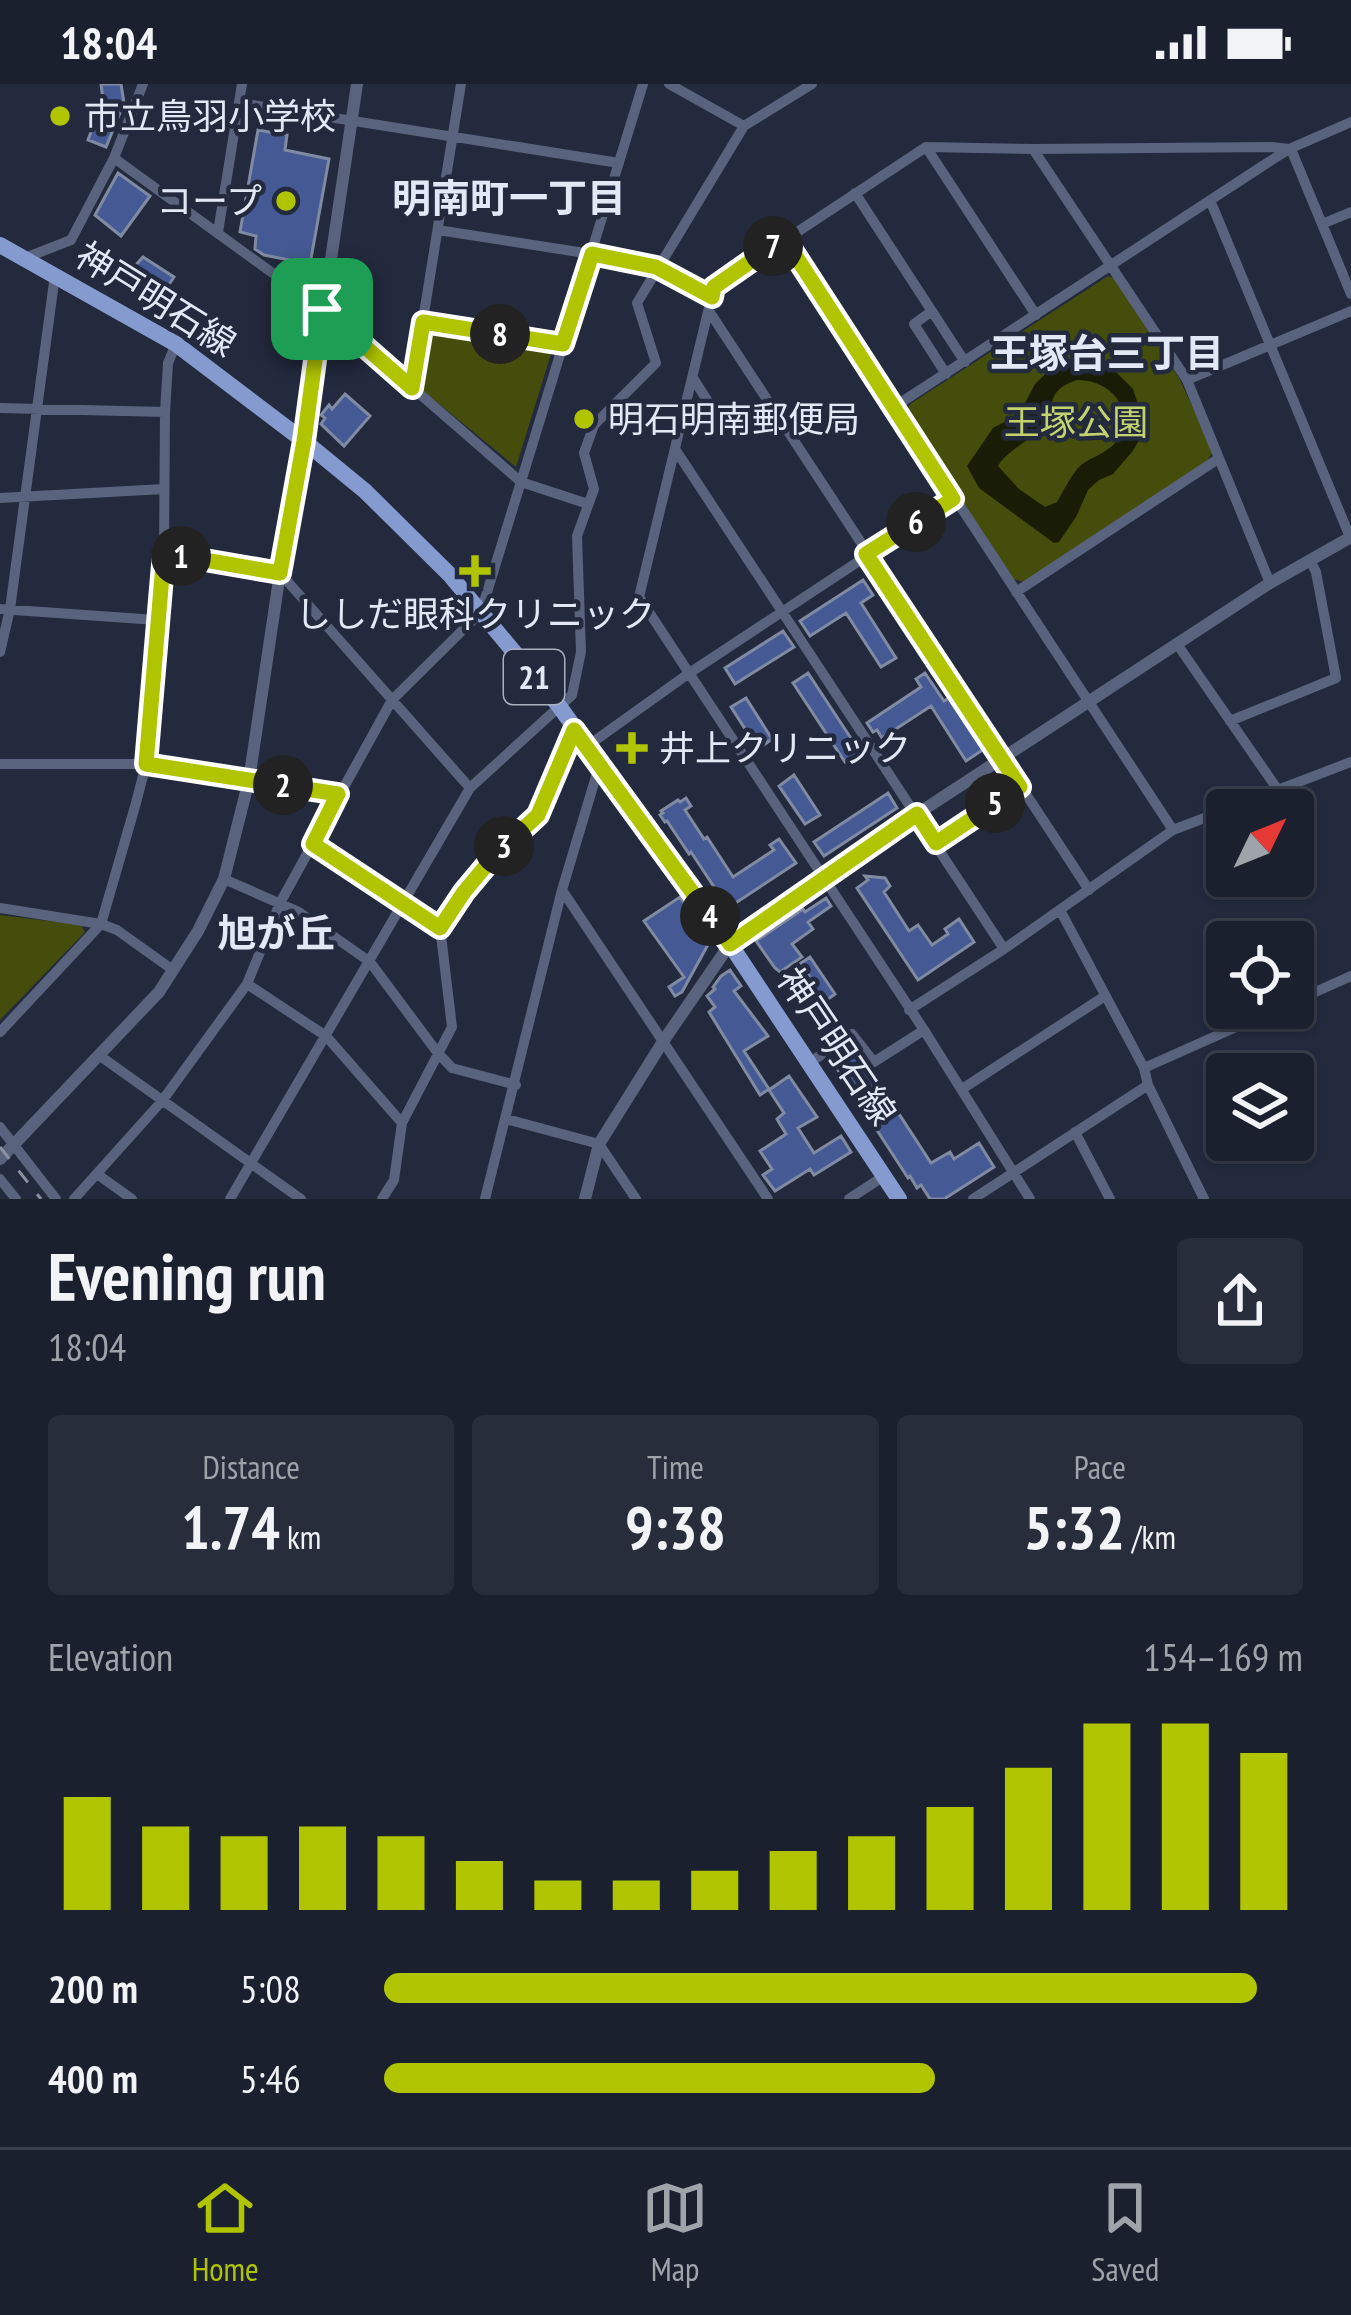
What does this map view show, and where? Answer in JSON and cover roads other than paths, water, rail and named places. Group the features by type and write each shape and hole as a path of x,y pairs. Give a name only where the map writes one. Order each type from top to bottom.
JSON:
{"main road":[{"name":"神戸明石線","path":"0,245 176,344 304,441 405,529 559,706 730,944 899,1199"}],"street":[{"path":"25,258 71,240 114,158 143,84"},
{"path":"218,232 242,84"},
{"path":"0,1159 159,992 198,932 224,879 249,780 357,84"},
{"path":"412,388 460,84"},
{"path":"74,1199 162,1101 247,984 280,903 392,700 481,612 643,84"},
{"path":"669,84 744,126"},
{"path":"230,1199 470,788 572,695 581,652 577,536 593,489 584,453 594,425 656,363 637,303 744,126 812,84"},
{"path":"239,103 619,164"},
{"path":"894,407 1289,149 1351,122"},
{"path":"1030,1199 639,597 710,303 714,287 926,147 1289,149"},
{"path":"926,147 1036,315"},
{"path":"1033,149 1187,380 1270,583"},
{"path":"1289,149 1351,294"},
{"path":"114,158 322,309 520,482 588,504"},
{"path":"855,193 965,362"},
{"path":"585,1199 599,1144 730,944 917,814 1270,583 1350,537 1210,200"},
{"path":"1322,224 1351,212"},
{"path":"437,230 656,267 710,303 866,554 1089,890"},
{"path":"784,238 1173,830"},
{"path":"0,652 55,274"},
{"path":"932,311 914,324 946,374"},
{"path":"1187,380 1351,311"},
{"path":"423,322 563,344"},
{"path":"0,1032 100,924 146,764 164,553 168,363 176,344"},
{"path":"680,428 712,407 693,378"},
{"path":"0,408 165,412"},
{"path":"675,449 1004,949"},
{"path":"1016,592 1218,459"},
{"path":"0,498 164,489"},
{"path":"586,747 953,499"},
{"path":"164,553 280,573 470,788"},
{"path":"1230,721 1336,678 1310,560"},
{"path":"5,609 156,620"},
{"path":"1177,644 1278,789"},
{"path":"382,1199 394,1180 402,1123 452,1027 440,928 495,855 538,815 574,730"},
{"path":"1282,789 1351,762"},
{"path":"485,1199 562,890 600,763"},
{"path":"0,764 146,764 338,794"},
{"path":"936,843 1020,787"},
{"path":"910,1010 1173,830 1206,818"},
{"path":"313,844 440,928"},
{"path":"224,879 299,912 370,962 452,1068 515,1084"},
{"path":"562,890 768,1199"},
{"path":"0,908 117,930 173,970"},
{"path":"1060,910 1144,1068 1204,1199"},
{"path":"1314,993 1351,976"},
{"path":"247,984 326,1036 402,1123"},
{"path":"962,1089 1105,995"},
{"path":"1144,1068 1232,1029"},
{"path":"809,1063 852,1034 874,1062 924,1030"},
{"path":"100,1056 301,1199"},
{"path":"973,1199 1148,1085"},
{"path":"506,1119 599,1144 636,1199"},
{"path":"0,1127 56,1199"},
{"path":"1075,1132 1110,1199"},
{"path":"97,1174 132,1199"},
{"path":"849,1199 884,1176"},
{"path":"0,1179 16,1199"}],"railway":[{"path":"0,1147 41,1199"}],"place":[{"name":"市立鳥羽小学校","path":"60,116"},
{"name":"コープ","path":"286,201"},
{"name":"明石明南郵便局","path":"584,419"},
{"name":"ししだ眼科クリニック","path":"475,571"},
{"name":"井上クリニック","path":"632,748"}],"district":[{"name":"明南町一丁目","path":"509,198"},
{"name":"王塚台三丁目","path":"1107,353"},
{"name":"旭が丘","path":"276,933"}],"park label":[{"name":"王塚公園","path":"1076,422"}]}
